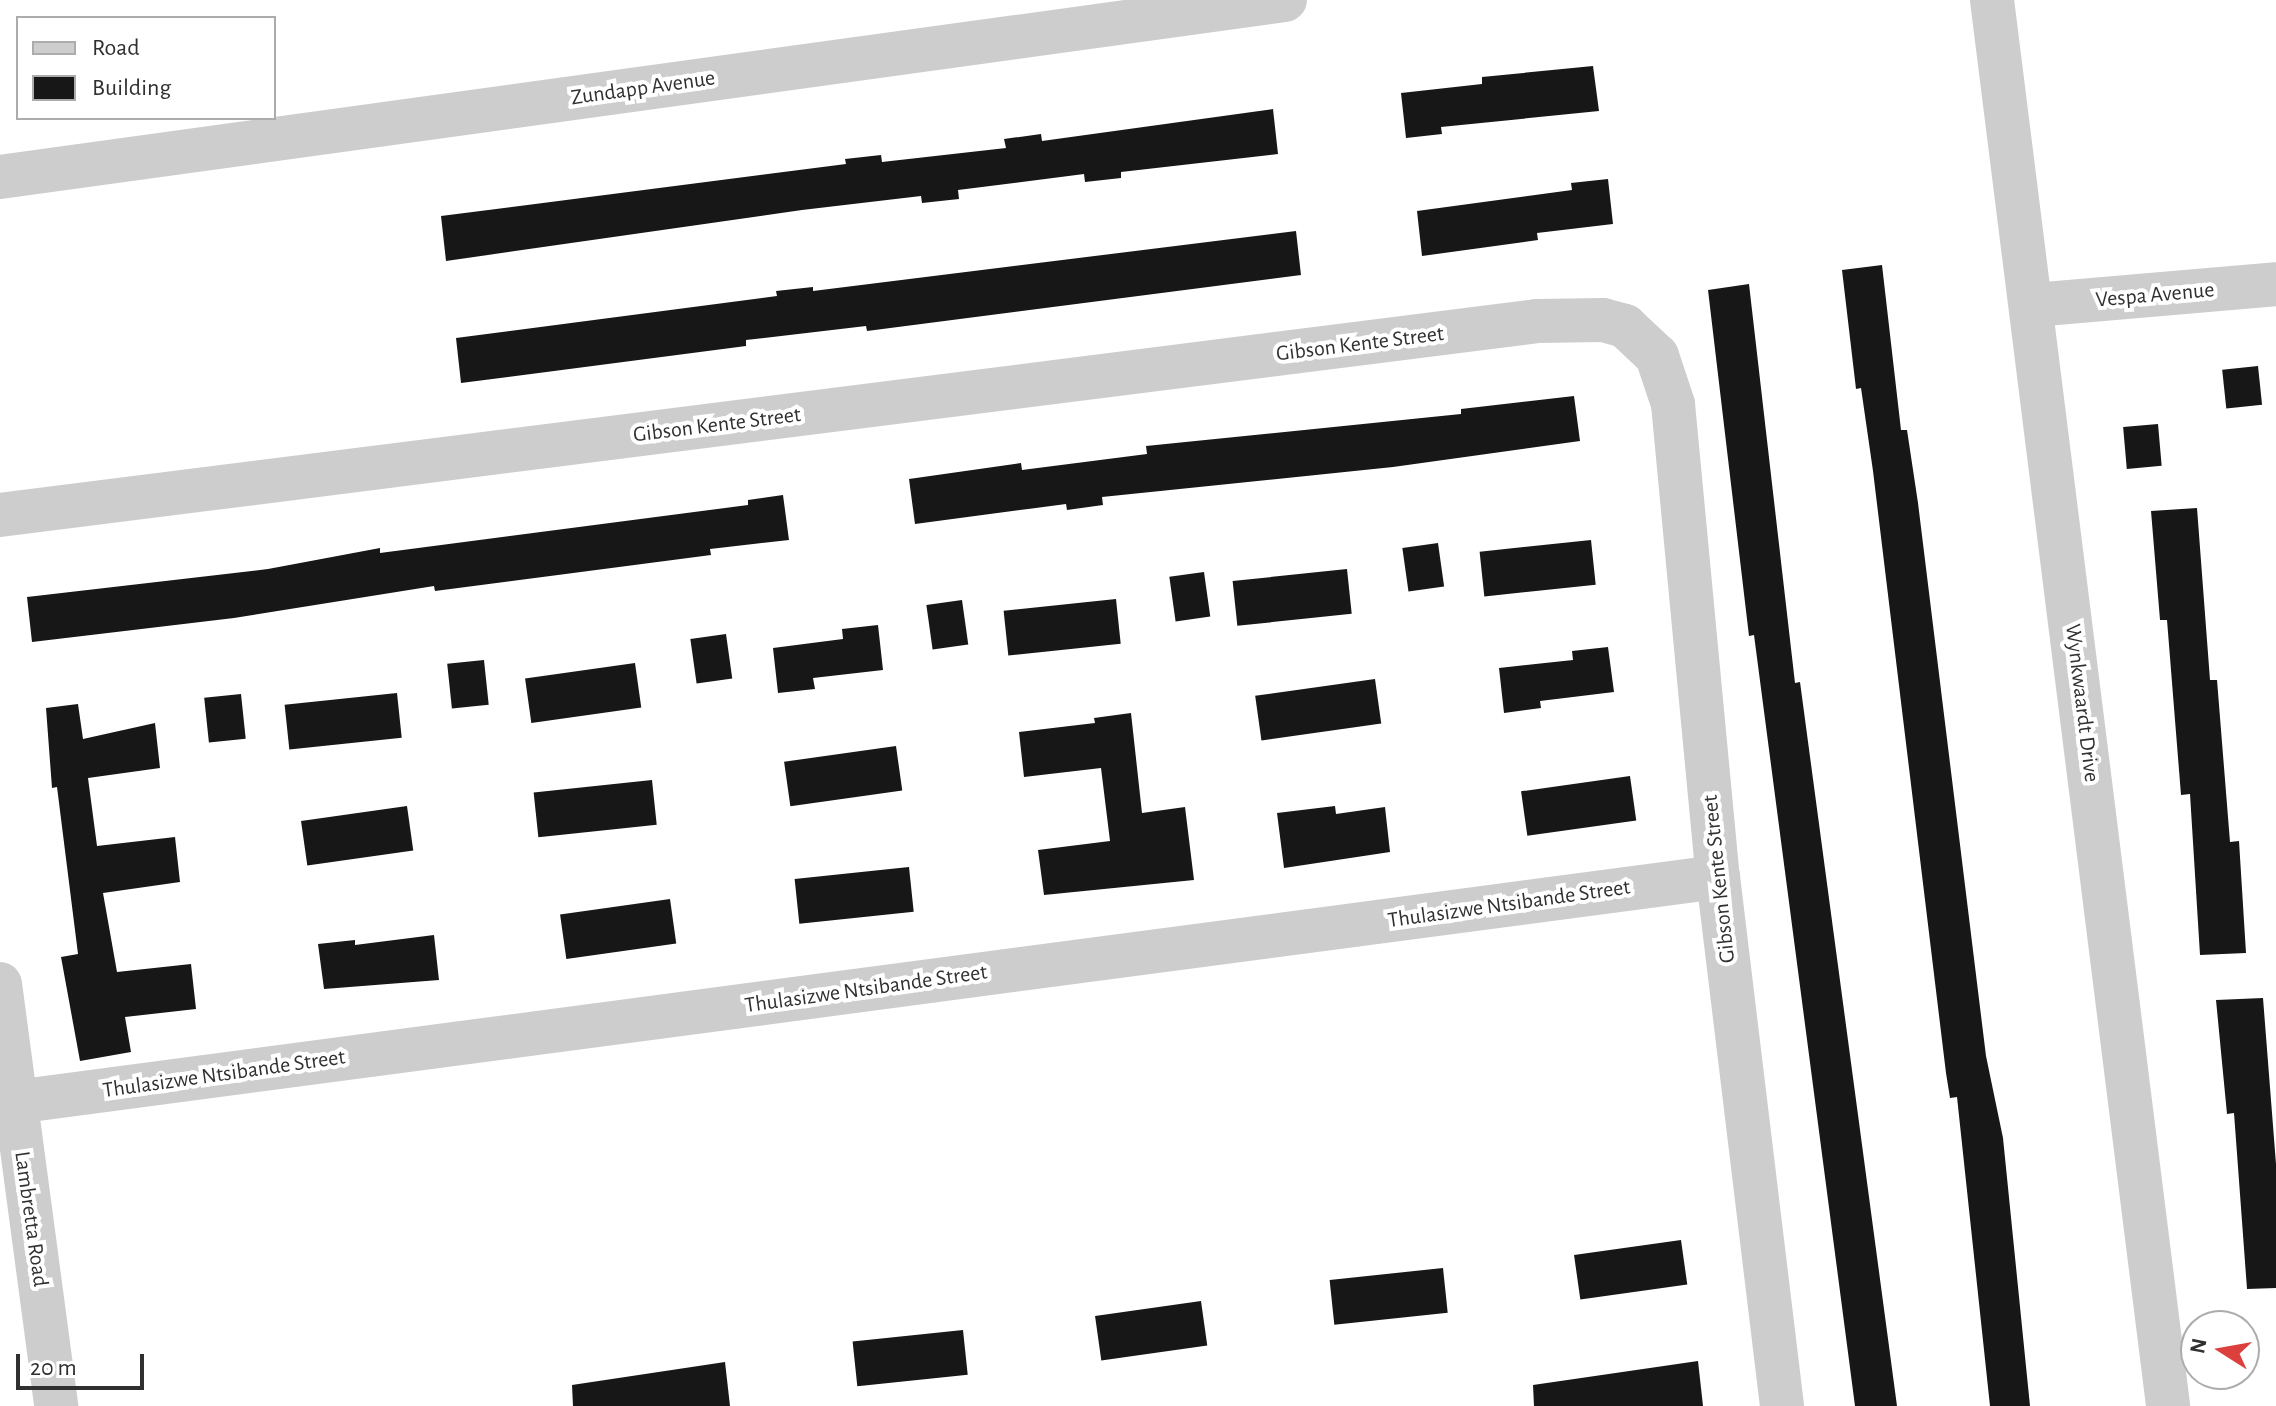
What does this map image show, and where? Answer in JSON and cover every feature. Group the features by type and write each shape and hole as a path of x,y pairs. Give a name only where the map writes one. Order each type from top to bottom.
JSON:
{"street":[{"name":"Zundapp Avenue","path":"0,177 1285,0"},
{"name":"Wynkwaardt Drive","path":"1992,0 2033,305 2168,1406"},
{"name":"Vespa Avenue","path":"2033,305 2276,284"},
{"name":"Gibson Kente Street","path":"0,515 1537,321 1603,320 1625,326 1657,356 1673,404 1718,877 1782,1406"},
{"name":"Thulasizwe Ntsibande Street","path":"15,1102 1718,877"},
{"name":"Lambretta Road","path":"0,984 56,1406"}],"building":[{"path":"1593,66 1599,111 1441,127 1442,134 1406,138 1401,93 1482,84 1482,77"},
{"path":"1273,109 1278,154 1121,172 1121,178 1085,182 1084,174 958,190 959,199 922,203 921,196 802,210 446,261 441,216 846,164 845,159 881,155 882,162 1006,148 1004,139 1041,134 1042,141"},
{"path":"1608,179 1613,224 1537,233 1538,240 1422,256 1417,211 1572,190 1571,183"},
{"path":"1296,231 1301,275 867,331 866,326 746,340 746,346 461,383 456,338 777,296 776,291 813,287 813,291"},
{"path":"1882,265 1901,430 1907,430 1918,503 1986,1056 2003,1138 2030,1406 1990,1406 1957,1097 1950,1098 1946,1073 1873,471 1861,388 1856,389 1842,270"},
{"path":"1749,284 1795,683 1800,682 1897,1406 1855,1406 1754,635 1749,636 1708,290"},
{"path":"2258,366 2262,405 2226,409 2222,370"},
{"path":"1574,396 1580,441 1393,467 1102,497 1103,505 1067,510 1066,504 915,524 909,479 1021,463 1022,470 1147,454 1146,446 1461,414 1461,409"},
{"path":"2158,424 2162,466 2127,469 2123,427"},
{"path":"783,495 789,540 710,549 711,555 435,591 434,586 234,618 32,642 27,597 268,569 380,548 380,553 748,505 748,500"},
{"path":"2197,508 2210,680 2217,680 2230,842 2239,841 2246,953 2200,955 2190,794 2181,795 2167,620 2160,620 2151,511"},
{"path":"1591,540 1596,585 1484,596 1480,552"},
{"path":"1438,543 1444,587 1408,592 1402,548"},
{"path":"1347,569 1352,614 1237,626 1233,581"},
{"path":"1204,572 1210,617 1176,621 1169,577"},
{"path":"1116,599 1121,644 1008,656 1004,611"},
{"path":"962,600 968,645 933,650 926,605"},
{"path":"878,625 883,670 813,678 815,689 778,693 773,648 843,639 842,629"},
{"path":"726,634 732,679 697,684 690,639"},
{"path":"1608,647 1614,692 1540,701 1541,708 1504,713 1499,668 1573,660 1572,651"},
{"path":"484,660 489,705 452,709 447,664"},
{"path":"635,663 641,708 531,723 525,678"},
{"path":"1375,679 1381,724 1261,740 1255,696"},
{"path":"397,693 402,738 289,750 285,705"},
{"path":"241,694 246,739 209,743 204,698"},
{"path":"78,704 83,739 155,723 160,768 88,778 97,846 175,837 180,882 103,893 117,972 191,964 196,1009 125,1017 131,1052 80,1061 61,957 78,954 57,787 52,788 46,708"},
{"path":"1131,713 1142,813 1185,807 1194,880 1044,895 1038,850 1110,841 1101,768 1024,777 1019,732 1095,723 1094,718"},
{"path":"896,746 902,791 790,806 784,762"},
{"path":"1630,776 1636,821 1527,836 1521,791"},
{"path":"652,780 657,825 538,837 534,792"},
{"path":"407,806 413,851 307,865 301,821"},
{"path":"1335,806 1336,814 1385,807 1390,852 1284,868 1277,813"},
{"path":"909,867 914,912 799,924 795,879"},
{"path":"670,899 676,944 566,959 560,914"},
{"path":"434,935 439,980 324,989 318,944 355,940 355,945"},
{"path":"2263,998 2276,1164 2276,1288 2247,1289 2234,1113 2227,1114 2216,1000"},
{"path":"1681,1240 1687,1285 1580,1300 1574,1255"},
{"path":"1443,1268 1448,1313 1334,1325 1330,1280"},
{"path":"1201,1301 1207,1346 1101,1360 1095,1316"},
{"path":"963,1330 968,1375 857,1386 853,1342"},
{"path":"1698,1361 1703,1406 1534,1406 1533,1385"},
{"path":"725,1362 730,1406 573,1406 572,1385"}]}
